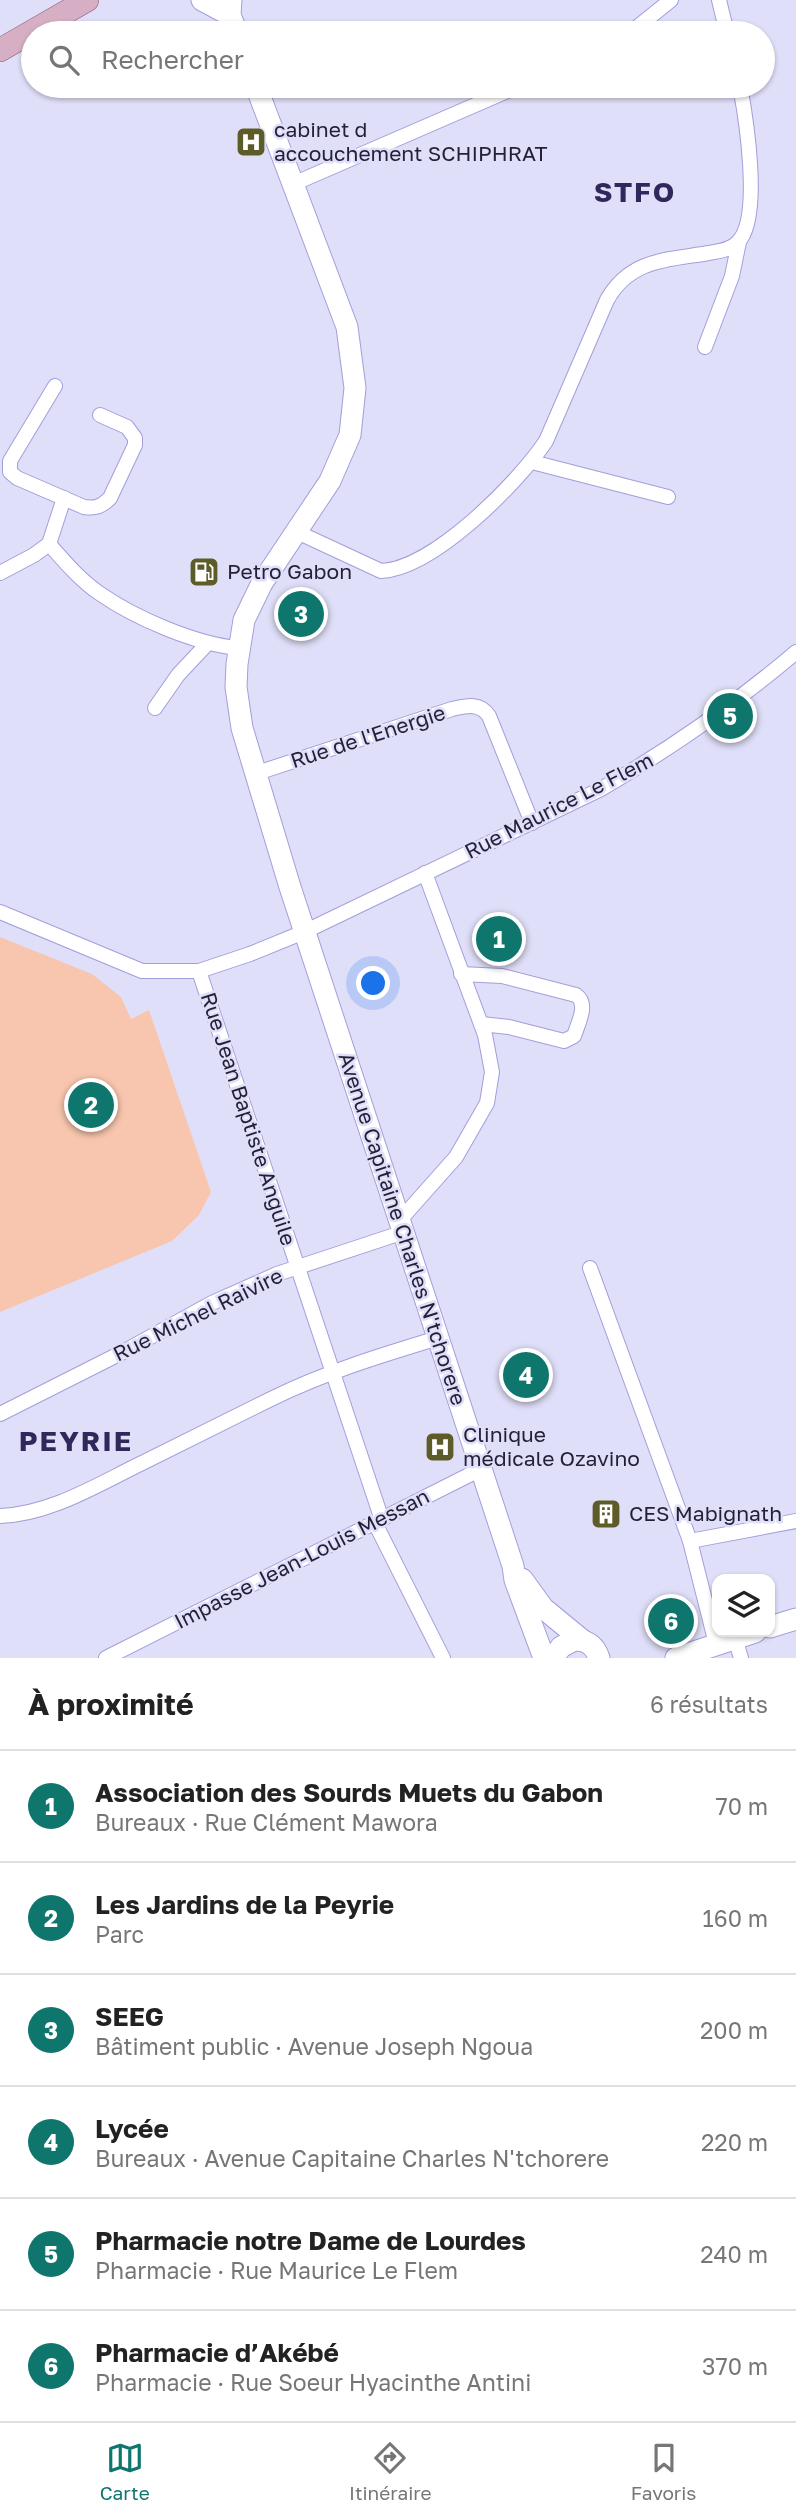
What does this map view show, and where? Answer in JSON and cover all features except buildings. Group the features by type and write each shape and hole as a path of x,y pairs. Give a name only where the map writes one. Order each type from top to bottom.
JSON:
{"main road":[{"path":"50,21 87,0"},
{"path":"202,0 233,16"},
{"path":"0,50 21,38"},
{"name":"Avenue Capitaine Charles N'tchorere","path":"261,98 347,327 355,387 350,435 330,481 251,603 238,648 238,708 245,744 304,932 513,1566"},
{"path":"513,1566 535,1599 600,1653"},
{"path":"513,1566 514,1580 548,1655 567,1642 600,1653"},
{"path":"775,1625 796,1619"},
{"path":"679,1657 737,1643"}],"street":[{"path":"645,21 671,0"},
{"path":"719,0 724,21"},
{"path":"293,184 491,98"},
{"path":"705,347 732,276 739,242 748,225 751,200 747,124 742,98"},
{"path":"297,532 381,571 406,566 454,535 532,462 556,421 607,300 618,282 636,268 650,263 724,250 739,242"},
{"path":"55,386 10,461 11,474 17,478 94,508 104,504 110,498 135,445 135,438 127,427 100,415"},
{"path":"532,462 668,497"},
{"path":"0,573 49,544 64,498"},
{"path":"49,544 100,594 146,618 207,644 238,648"},
{"path":"155,709 178,675 207,644"},
{"name":"Rue Maurice Le Flem","path":"0,912 142,971 199,971 304,932 600,789 647,762 727,708 795,656"},
{"name":"Rue de l'Energie","path":"254,774 452,709 475,706 483,708 489,716 532,823"},
{"path":"402,1226 457,1157 486,1103 492,1072 481,1024 425,873"},
{"name":"Rue Jean Baptiste Anguile","path":"199,971 333,1371 379,1521 443,1658"},
{"path":"461,974 521,979 576,995 581,998 583,1005 574,1036 570,1040 481,1024"},
{"name":"Rue Michel Raivire","path":"0,1414 125,1351 212,1303 277,1274 402,1226"},
{"path":"590,1268 690,1541 737,1643"},
{"path":"0,1516 23,1515 43,1509 84,1492 333,1371 438,1338"},
{"name":"Impasse Jean-Louis Messan","path":"106,1658 481,1469"},
{"path":"690,1541 796,1521"},
{"path":"129,1646 143,1658"}],"shaded area":[{"path":"0,937 92,974 121,997 131,1019 149,1010 211,1192 199,1215 172,1241 0,1312"}],"place":[{"name":"cabinet d accouchement SCHIPHRAT","path":"251,142"},
{"name":"Petro Gabon","path":"204,572"},
{"name":"SEEG","path":"301,614"},
{"name":"Pharmacie notre Dame de Lourdes","path":"730,716"},
{"name":"Association des Sourds Muets du Gabon","path":"499,939"},
{"name":"Les Jardins de la Peyrie","path":"91,1105"},
{"name":"Lycée","path":"526,1375"},
{"name":"Clinique médicale Ozavino","path":"440,1447"},
{"name":"CES Mabignath","path":"606,1514"},
{"name":"Pharmacie d’Akébé","path":"671,1621"}],"district":[{"name":"STFO","path":"635,192"},
{"name":"PEYRIE","path":"76,1441"}]}
